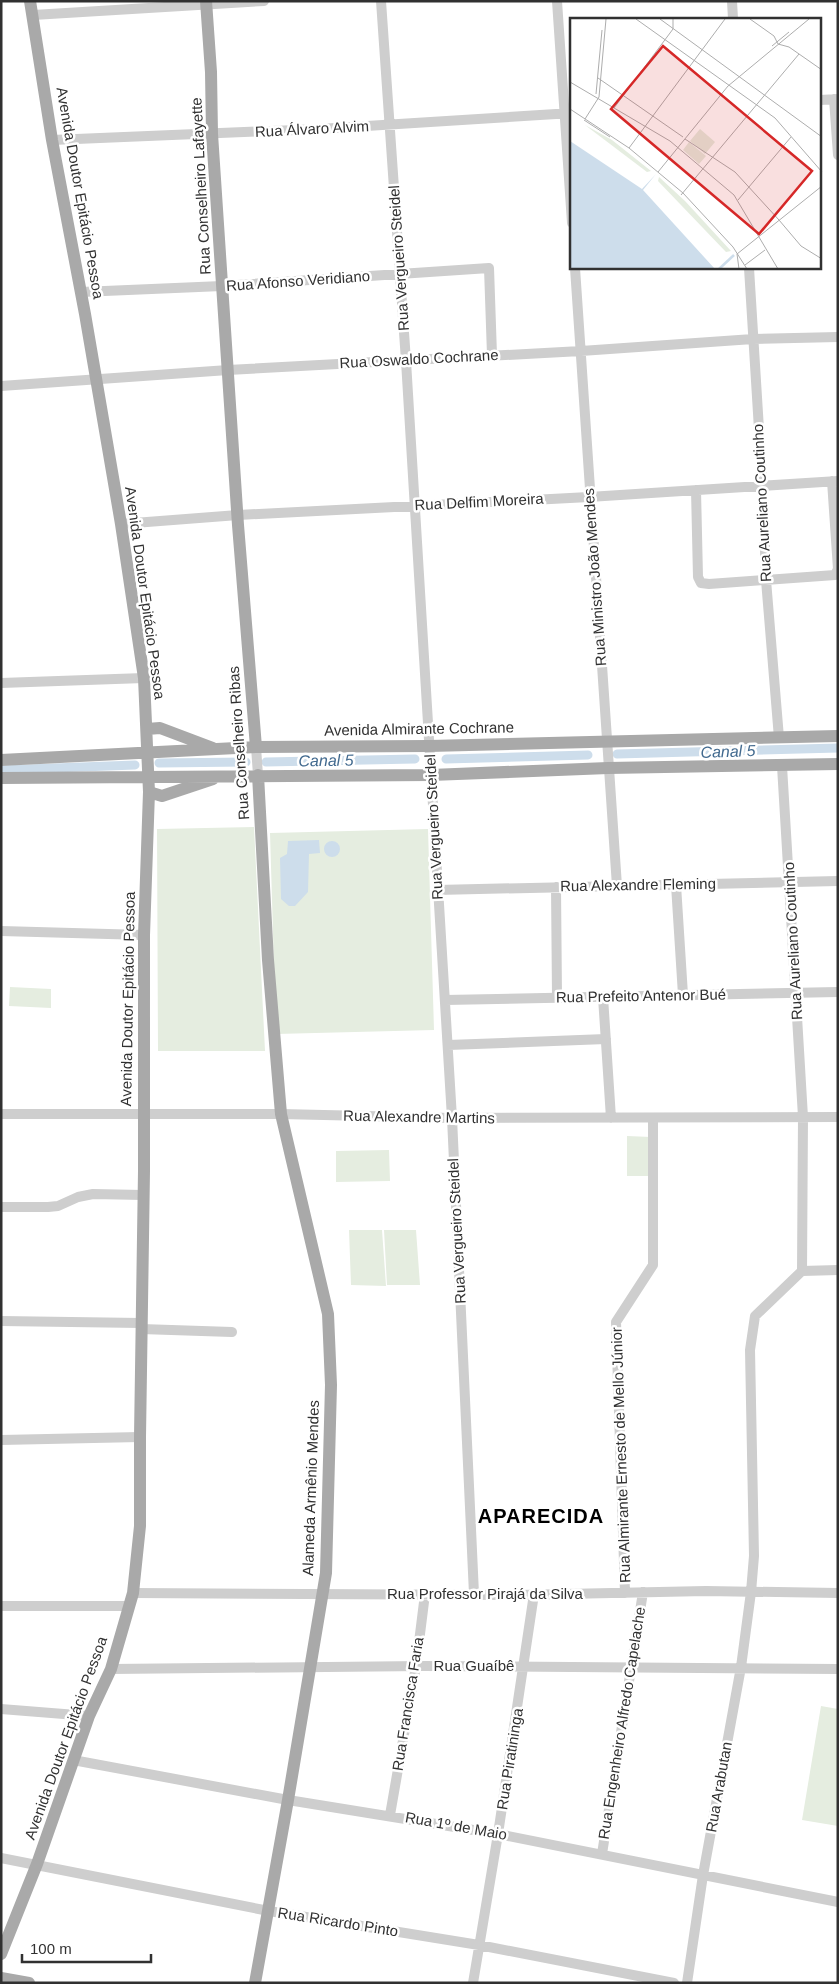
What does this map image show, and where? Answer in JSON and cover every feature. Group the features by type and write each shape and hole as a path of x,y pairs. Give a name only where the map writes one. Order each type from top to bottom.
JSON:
{"main road":[{"name":"Avenida Doutor Epitácio Pessoa","path":"1,1954 37,1864 89,1716 111,1670 133,1593 140,1526 144,934 149,792 144,678 81,292 52,140 30,1"},
{"name":"Rua Conselheiro Lafayette","path":"206,3 211,72 212,134 228,370"},
{"name":"Rua Conselheiro Ribas","path":"228,370 256,749"},
{"path":"146,729 160,728 220,750"},
{"name":"Avenida Almirante Cochrane","path":"1,778 148,764 220,750 429,748 838,736"},
{"name":"Avenida Almirante Cochrane","path":"1,760 148,764 222,776 431,773 608,766 782,766 838,764"},
{"name":"Rua Conselheiro Ribas","path":"258,774 268,960 281,1114"},
{"path":"149,792 162,796 222,776"},
{"name":"Alameda Armênio Mendes","path":"255,1983 269,1911 326,1573 329,1490 331,1356 328,1314 281,1114"},
{"path":"1,1978 29,1983"}],"street":[{"path":"33,15 206,3 264,1"},
{"name":"Rua Vergueiro Steidel","path":"381,1 406,361 448,1045 474,1594"},
{"path":"556,1 567,113 570,179"},
{"path":"732,1 733,18"},
{"path":"822,100 836,99 838,156"},
{"name":"Rua Álvaro Alvim","path":"52,140 390,125 567,113"},
{"name":"Rua Afonso Veridiano","path":"81,292 222,286 488,268 492,355"},
{"name":"Rua Ministro João Mendes","path":"575,269 616,886"},
{"name":"Rua Aureliano Coutinho","path":"749,269 766,580 779,738"},
{"name":"Rua Oswaldo Cochrane","path":"1,386 228,370 753,340 838,337"},
{"path":"696,490 698,577 701,583 766,580 835,575 838,569 835,481"},
{"name":"Rua Delfim Moreira","path":"120,524 238,515 589,497 835,481"},
{"path":"1,683 144,678"},
{"name":"Rua Conselheiro Ribas","path":"256,749 258,774"},
{"name":"Rua Aureliano Coutinho","path":"782,766 803,1117 802,1271"},
{"name":"Rua Alexandre Fleming","path":"437,890 838,881"},
{"path":"676,886 683,995"},
{"path":"556,887 557,997"},
{"path":"1,931 144,934"},
{"name":"Rua Prefeito Antenor Bué","path":"445,1000 838,992"},
{"path":"602,997 611,1118"},
{"path":"448,1045 606,1039"},
{"name":"Rua Alexandre Martins","path":"1,1114 281,1114 452,1118 838,1117"},
{"name":"Rua Almirante Ernesto de Mello Júnior","path":"625,1593 616,1322 653,1265 653,1118"},
{"path":"1,1207 58,1206 78,1196 93,1194 143,1195"},
{"path":"752,1592 754,1556 750,1350 755,1316 802,1271 838,1270"},
{"path":"1,1322 141,1326 232,1332"},
{"path":"1,1440 140,1437"},
{"name":"Rua Engenheiro Alfredo Capelache","path":"602,1854 643,1592"},
{"name":"Rua Arabutan","path":"687,1983 703,1875 741,1667 752,1592"},
{"name":"Rua Professor Pirajá da Silva","path":"133,1593 838,1593"},
{"name":"Rua Francisca Faria","path":"390,1815 416,1666 425,1594"},
{"name":"Rua Piratininga","path":"473,1983 498,1834 534,1594"},
{"path":"1,1606 129,1606"},
{"name":"Rua Guaíbê","path":"111,1670 416,1666 838,1669"},
{"path":"1,1709 89,1716"},
{"name":"Rua 1º de Maio","path":"73,1760 288,1800 498,1834 838,1902"},
{"name":"Rua Ricardo Pinto","path":"1,1858 269,1911 479,1945 674,1983"}],"shaded area":[{"path":"254,827 265,1051 158,1051 157,829"},
{"path":"428,829 434,1030 276,1034 270,833"},
{"path":"10,987 51,989 51,1008 9,1006"},
{"path":"627,1136 651,1137 650,1176 627,1176"},
{"path":"389,1150 390,1181 336,1182 336,1151"},
{"path":"349,1230 382,1230 386,1286 351,1285"},
{"path":"384,1230 416,1230 420,1285 387,1285"},
{"path":"821,1706 838,1709 838,1826 802,1820"}],"water":[{"path":"319,840 320,853 309,854 308,892 295,906 289,906 281,899 280,858 287,854 288,841"},
{"path":"332,841 338,843 340,849 338,855 332,857 326,855 324,849 326,843"}],"waterway":[{"name":"Canal 5","path":"617,754 838,748"},
{"name":"Canal 5","path":"446,759 588,755"},
{"name":"Canal 5","path":"266,762 415,759"},
{"name":"Canal 5","path":"159,763 246,762"},
{"name":"Canal 5","path":"1,770 135,765"}],"district":[{"name":"APARECIDA","path":"541,1516"}]}
